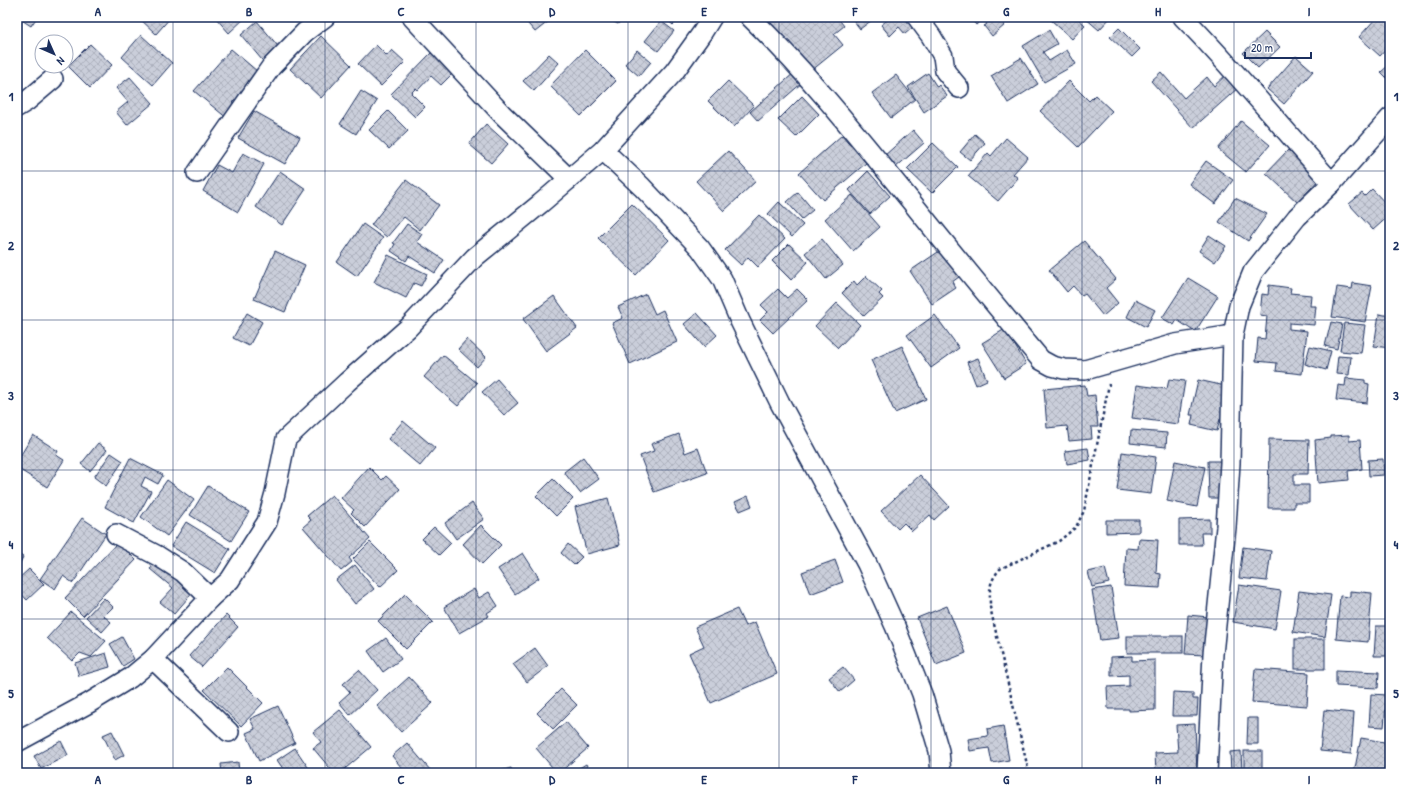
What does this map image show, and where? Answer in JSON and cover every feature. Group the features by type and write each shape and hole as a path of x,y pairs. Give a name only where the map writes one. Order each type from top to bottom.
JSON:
{"street":[{"path":"197,173 271,67 305,32 325,17"},
{"path":"412,17 502,114 569,179"},
{"path":"17,742 89,703 130,678 153,659 210,598 230,580 267,522 275,493 286,439 408,328 475,257 603,150 674,72 702,34 712,17"},
{"path":"750,17 772,38 860,138 1041,360 1052,366 1064,369 1085,370 1175,344 1233,335"},
{"path":"917,17 943,56 945,71 959,88"},
{"path":"1183,17 1214,49 1332,183"},
{"path":"17,107 27,102 53,79"},
{"path":"1207,773 1213,654 1226,527 1230,463 1233,335 1239,306 1253,272 1297,217 1332,183 1390,118"},
{"path":"603,150 642,187 700,248 722,279 740,321 780,403 867,564 922,694 939,751 941,773"},
{"path":"116,534 158,556 182,572 210,598"},
{"path":"153,659 229,732"}],"path":[{"path":"1029,773 990,607 990,586 994,576 1000,569 1059,541 1076,527 1084,511 1112,361"}],"building":[{"path":"17,17 37,17 31,26"},
{"path":"138,17 171,17 156,34"},
{"path":"215,17 246,17 229,33"},
{"path":"522,17 546,17 549,21 535,32"},
{"path":"604,17 622,17 618,24"},
{"path":"664,17 681,17 673,25"},
{"path":"766,17 837,17 844,26 834,34 843,45 811,71"},
{"path":"851,17 876,17 860,29"},
{"path":"891,17 911,17 917,24 905,34 899,27 890,36 881,25"},
{"path":"969,17 999,17 1005,25 992,36 984,26 987,24 983,19 976,25"},
{"path":"1053,17 1076,17 1085,25 1072,39 1051,20"},
{"path":"1084,17 1111,17 1099,30"},
{"path":"1377,17 1390,17 1390,45 1380,56 1359,37"},
{"path":"257,21 283,52 267,66 241,35"},
{"path":"661,21 674,31 658,51 645,41"},
{"path":"1119,28 1140,49 1132,57 1110,37"},
{"path":"1049,30 1057,44 1043,52 1049,61 1067,50 1076,64 1044,82 1023,46"},
{"path":"1265,32 1280,47 1258,68 1243,53"},
{"path":"141,35 172,63 153,85 122,57"},
{"path":"321,36 351,65 321,98 290,69"},
{"path":"90,44 112,65 90,88 74,72 74,60"},
{"path":"376,45 387,56 392,50 405,62 381,86 358,64"},
{"path":"231,49 264,77 228,119 194,91"},
{"path":"585,50 616,81 581,116 550,86"},
{"path":"637,50 651,62 639,76 625,64"},
{"path":"431,53 453,73 441,85 431,76 418,90 416,88 411,93 425,107 415,117 391,94"},
{"path":"549,54 559,63 534,91 523,81"},
{"path":"1296,56 1313,71 1284,104 1267,89"},
{"path":"1021,58 1038,84 1008,103 991,76"},
{"path":"1390,64 1390,81 1381,72"},
{"path":"795,72 803,82 758,121 750,112"},
{"path":"1161,72 1184,98 1207,77 1214,86 1227,74 1239,87 1193,128 1151,81"},
{"path":"928,73 937,87 939,85 947,96 924,112 908,87"},
{"path":"896,75 915,99 891,118 872,93"},
{"path":"130,77 153,103 127,125 116,112 128,102 116,88"},
{"path":"728,81 754,106 734,127 708,101"},
{"path":"1069,81 1089,101 1095,95 1112,111 1078,147 1040,111"},
{"path":"361,91 377,101 356,134 340,124"},
{"path":"802,96 819,114 796,137 778,120"},
{"path":"254,111 300,137 285,164 238,138"},
{"path":"388,111 408,131 389,149 369,130"},
{"path":"1241,121 1270,145 1246,172 1218,149"},
{"path":"486,124 508,144 491,163 469,144"},
{"path":"913,130 924,143 895,168 884,156"},
{"path":"975,134 985,143 970,160 960,152"},
{"path":"842,135 866,163 823,200 799,173"},
{"path":"1006,138 1028,157 1013,174 1018,178 998,201 968,176 988,153 991,156"},
{"path":"933,143 958,167 932,193 907,169"},
{"path":"1288,150 1319,179 1298,203 1266,173"},
{"path":"728,151 756,181 724,211 696,181"},
{"path":"243,153 264,164 238,212 203,191 217,165 232,173"},
{"path":"1206,161 1233,180 1215,204 1189,184"},
{"path":"280,171 306,189 282,225 256,207"},
{"path":"868,171 890,196 870,214 849,190"},
{"path":"406,180 439,205 420,230 404,217 387,237 371,225"},
{"path":"1372,189 1390,208 1390,215 1373,230 1349,204 1362,193 1365,196"},
{"path":"798,192 813,210 802,219 787,202"},
{"path":"852,195 880,227 853,251 825,219"},
{"path":"1235,198 1267,214 1248,241 1219,222"},
{"path":"779,202 803,225 792,237 768,214"},
{"path":"632,204 669,240 636,275 598,238"},
{"path":"759,215 785,239 758,267 748,257 741,265 725,250"},
{"path":"363,224 383,238 357,276 337,262"},
{"path":"407,224 422,234 417,242 444,260 435,273 409,256 406,261 391,251 395,244 393,243"},
{"path":"1209,235 1226,246 1215,262 1199,251"},
{"path":"822,239 843,265 826,279 805,253"},
{"path":"1084,241 1116,279 1106,288 1118,303 1103,316 1085,294 1082,296 1073,286 1067,292 1049,270"},
{"path":"789,244 808,262 791,280 772,261"},
{"path":"941,250 959,277 952,282 956,288 932,304 910,271"},
{"path":"275,251 305,265 285,312 254,299"},
{"path":"388,255 427,274 421,286 414,283 406,298 374,282"},
{"path":"866,276 882,291 879,294 883,298 864,316 842,293 854,281 857,285"},
{"path":"1188,278 1218,296 1195,332 1177,320 1174,325 1162,318"},
{"path":"1353,283 1372,286 1365,322 1332,317 1337,287 1352,289"},
{"path":"1269,285 1291,288 1290,293 1311,295 1310,306 1316,306 1314,325 1289,323 1289,329 1307,331 1302,374 1276,371 1277,363 1256,361 1258,338 1265,339 1267,316 1260,315 1262,294 1268,295"},
{"path":"778,289 787,298 797,289 808,300 773,333 760,320 768,312 761,305"},
{"path":"646,294 655,314 663,310 677,342 630,364 612,323 623,318 618,307"},
{"path":"554,296 577,328 546,351 523,319"},
{"path":"1135,300 1155,310 1146,327 1127,317"},
{"path":"837,303 860,325 838,348 815,326"},
{"path":"247,313 262,322 249,346 233,338"},
{"path":"697,313 717,335 704,347 684,324"},
{"path":"1379,314 1390,316 1390,348 1374,346"},
{"path":"935,315 959,348 931,368 907,335"},
{"path":"1331,322 1342,324 1337,349 1325,346"},
{"path":"1344,323 1365,325 1361,353 1340,351"},
{"path":"1005,329 1026,364 1004,378 982,343"},
{"path":"467,339 486,357 477,367 458,349"},
{"path":"902,346 926,399 895,413 871,360"},
{"path":"1310,346 1331,351 1326,370 1305,364"},
{"path":"443,355 477,383 458,406 424,377"},
{"path":"1338,356 1351,357 1349,375 1336,374"},
{"path":"978,358 987,380 976,385 967,362"},
{"path":"1346,378 1365,380 1365,383 1369,384 1367,403 1336,400 1338,385 1345,386"},
{"path":"497,379 518,403 504,415 482,392"},
{"path":"1169,379 1185,381 1178,424 1132,418 1137,385 1167,389"},
{"path":"1198,380 1230,387 1223,420 1220,419 1217,431 1191,425 1193,415 1190,415"},
{"path":"1085,385 1087,396 1095,395 1098,427 1091,427 1092,439 1069,441 1067,426 1047,428 1044,389"},
{"path":"403,421 435,448 420,466 388,439"},
{"path":"1131,430 1167,433 1166,447 1130,443"},
{"path":"679,434 685,453 698,448 707,473 654,492 640,456 654,451 651,444"},
{"path":"33,435 58,451 56,455 64,460 47,487 17,468 17,461"},
{"path":"1349,435 1349,441 1360,440 1362,469 1348,471 1349,480 1318,483 1315,440 1331,438 1331,436"},
{"path":"1269,439 1309,440 1308,474 1294,474 1294,485 1309,485 1309,503 1294,503 1294,508 1268,508"},
{"path":"98,443 107,450 90,471 81,464"},
{"path":"1088,448 1090,460 1067,464 1065,451"},
{"path":"1122,452 1156,457 1151,494 1117,490"},
{"path":"111,453 123,461 106,486 94,477"},
{"path":"583,457 599,479 580,493 564,472"},
{"path":"130,458 163,475 158,484 145,477 141,486 151,491 134,523 105,507"},
{"path":"1383,459 1384,475 1369,476 1368,460"},
{"path":"1175,461 1205,467 1197,507 1167,501"},
{"path":"1208,461 1225,461 1225,498 1209,498"},
{"path":"369,467 382,480 386,476 400,489 365,527 351,513 354,510 341,498"},
{"path":"920,475 949,506 934,520 930,515 912,531 904,523 898,529 881,511"},
{"path":"553,479 573,499 556,516 536,496"},
{"path":"167,480 194,500 167,536 141,517"},
{"path":"208,486 249,512 231,541 190,515"},
{"path":"332,495 370,539 349,558 352,562 341,571 303,527 311,520 307,516"},
{"path":"748,496 752,506 740,511 735,502"},
{"path":"608,498 620,545 587,554 575,507"},
{"path":"472,503 484,519 456,539 445,523"},
{"path":"82,518 106,534 73,583 63,576 55,589 40,579"},
{"path":"1210,519 1210,533 1201,533 1202,545 1179,545 1179,520"},
{"path":"1106,520 1139,520 1139,532 1106,533"},
{"path":"186,522 230,549 215,573 171,546"},
{"path":"481,525 501,545 482,564 463,544"},
{"path":"434,527 451,543 439,555 422,539"},
{"path":"1139,539 1158,540 1156,573 1161,574 1160,588 1124,586 1126,548 1138,549"},
{"path":"118,542 136,560 83,616 65,598"},
{"path":"370,542 398,570 380,587 353,559"},
{"path":"568,544 582,557 574,565 561,553"},
{"path":"1243,547 1271,551 1267,581 1239,578"},
{"path":"17,553 23,557 17,569"},
{"path":"523,553 539,578 515,594 498,569"},
{"path":"158,559 195,590 174,614 160,602 173,588 150,569"},
{"path":"835,560 843,582 810,594 802,572"},
{"path":"355,565 374,589 355,604 336,580"},
{"path":"1105,568 1109,583 1092,587 1088,572"},
{"path":"29,569 44,584 27,600 17,589 17,580"},
{"path":"1239,585 1281,591 1275,629 1233,622"},
{"path":"1111,587 1119,638 1100,640 1092,590"},
{"path":"474,589 479,598 489,592 498,606 487,613 489,616 459,633 444,607"},
{"path":"1299,591 1331,595 1325,637 1293,632"},
{"path":"1350,591 1372,593 1368,642 1336,639 1340,596 1350,597"},
{"path":"405,594 433,622 406,649 378,621"},
{"path":"104,598 113,607 104,616 111,622 102,632 86,617"},
{"path":"947,606 966,653 936,665 917,618"},
{"path":"737,609 745,626 755,622 777,674 711,703 689,653 704,646 695,627"},
{"path":"71,612 106,641 91,657 80,653 72,661 47,638"},
{"path":"226,615 238,627 202,667 189,656"},
{"path":"1188,615 1209,617 1205,655 1185,654"},
{"path":"1376,626 1390,626 1387,656 1374,656"},
{"path":"1127,636 1183,636 1183,653 1127,653"},
{"path":"122,637 134,659 123,666 110,644"},
{"path":"386,638 401,659 383,672 368,651"},
{"path":"1295,639 1325,639 1325,669 1295,669"},
{"path":"535,648 548,666 527,682 513,664"},
{"path":"106,653 110,667 79,676 75,663"},
{"path":"1132,656 1132,661 1155,660 1155,710 1129,711 1129,709 1108,709 1107,687 1129,686 1129,675 1111,676 1111,657"},
{"path":"227,667 263,703 241,726 204,690"},
{"path":"843,667 854,680 840,692 829,678"},
{"path":"1255,669 1309,673 1307,706 1252,702"},
{"path":"359,670 377,690 350,715 339,702 350,692 343,684"},
{"path":"1336,670 1379,672 1378,688 1336,686"},
{"path":"409,677 433,703 401,732 377,706"},
{"path":"561,689 577,705 553,729 537,713"},
{"path":"1173,692 1193,693 1193,699 1198,699 1197,716 1172,716"},
{"path":"1371,694 1387,695 1384,727 1369,726"},
{"path":"278,706 295,743 259,761 246,733 255,729 250,719"},
{"path":"340,710 371,747 340,773 334,773 313,748 321,742 313,732"},
{"path":"1324,710 1354,713 1351,754 1320,751"},
{"path":"1248,718 1258,718 1258,744 1247,744"},
{"path":"566,722 588,748 559,773 557,773 536,748"},
{"path":"1195,724 1197,773 1156,773 1155,753 1178,752 1176,725"},
{"path":"1003,726 1009,760 992,763 989,748 970,751 968,739 988,736 987,729"},
{"path":"112,731 124,755 115,760 103,735"},
{"path":"1361,738 1390,743 1384,773 1354,773"},
{"path":"61,741 68,755 41,769 34,756"},
{"path":"407,743 431,771 428,773 406,773 392,756"},
{"path":"295,748 312,773 286,773 277,760"},
{"path":"1241,751 1242,773 1231,773 1230,752"},
{"path":"1244,751 1262,751 1262,773 1244,773"},
{"path":"238,762 239,773 222,773 221,764"},
{"path":"586,764 591,773 571,773"},
{"path":"511,768 513,773 493,773"}]}
